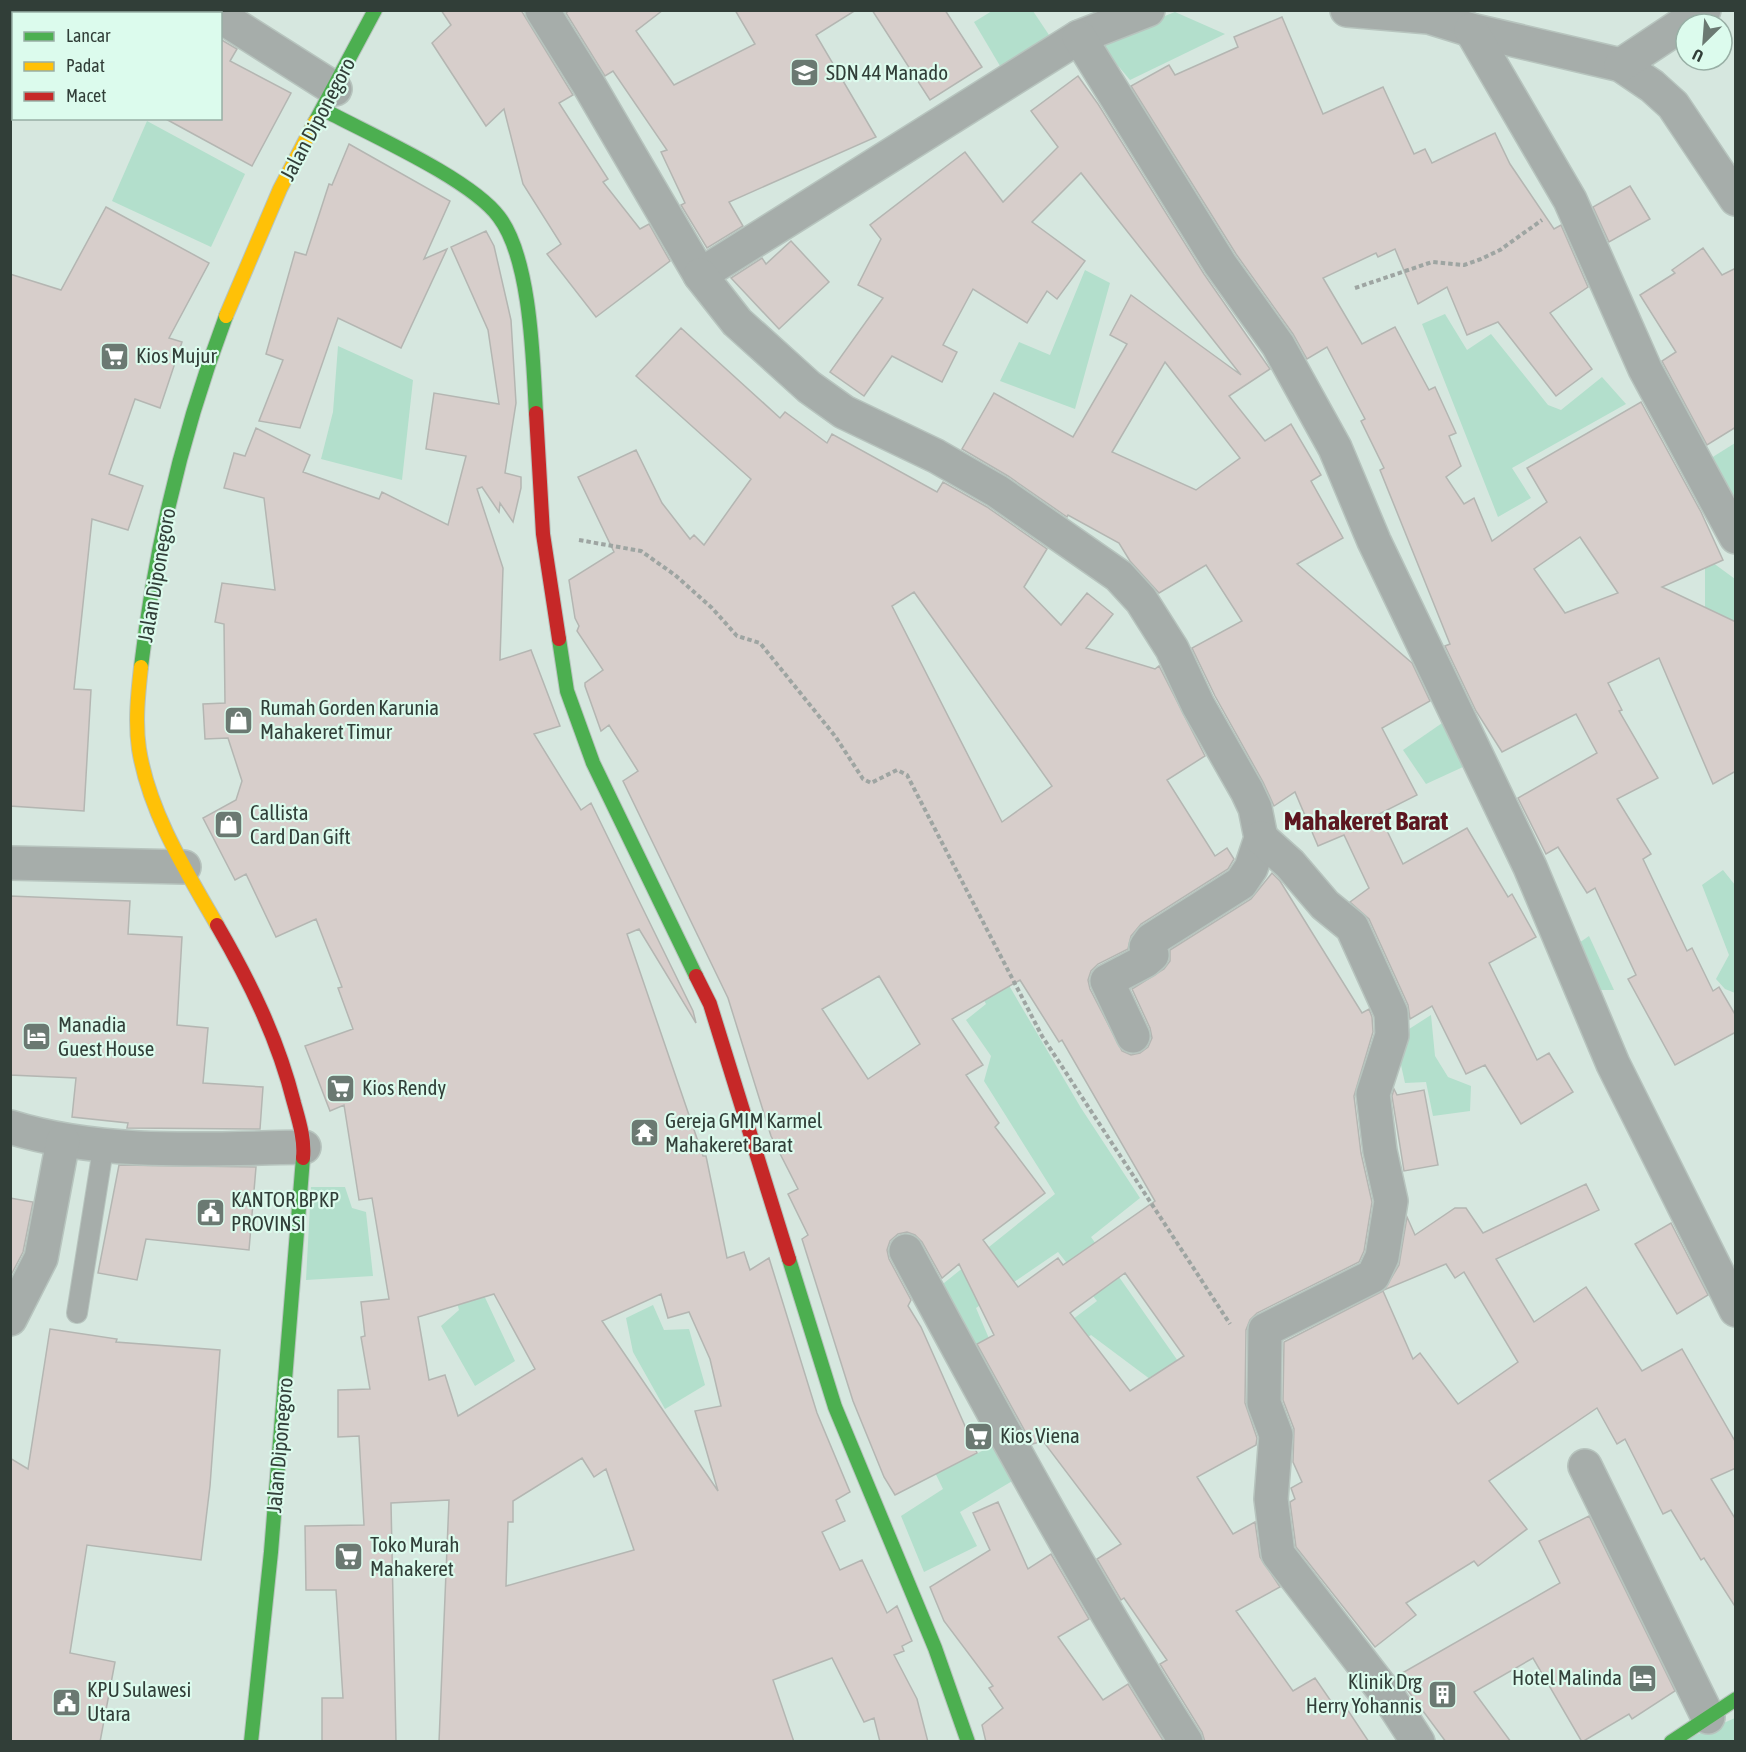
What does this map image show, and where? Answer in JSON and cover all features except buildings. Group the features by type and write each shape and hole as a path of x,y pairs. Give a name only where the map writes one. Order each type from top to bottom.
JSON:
{"street":[{"name":"Jalan Diponegoro","path":"251,1742 275,1506 304,1147 295,1104 269,1026 256,997 184,867 161,815 142,763 137,709 147,616 158,552 182,450 211,351 281,188 375,10"},
{"path":"542,10 590,85 700,275 737,322 809,387 844,412 936,456 997,491 1119,576 1142,600 1172,650 1198,705 1247,791 1255,808 1261,838 1251,868 1240,883 1151,940 1146,946 1152,955 1145,962 1107,981 1133,1036"},
{"path":"700,275 1079,37 1148,10"},
{"path":"1347,10 1429,17 1471,30 1621,65 1653,86 1672,105 1736,199"},
{"path":"1621,65 1704,10"},
{"path":"222,17 330,99 475,194 499,216 512,239 530,317 543,534 567,691 593,763 710,1004 835,1407 935,1648 969,1742"},
{"path":"1471,30 1569,200 1646,369 1736,537"},
{"path":"1079,37 1220,264 1278,345 1335,448 1374,541 1530,867 1613,1064 1736,1310"},
{"path":"1261,838 1290,864 1325,905 1352,927 1391,1013 1392,1035 1373,1094 1380,1151 1391,1201 1382,1257 1373,1276 1265,1330 1264,1403 1276,1436 1271,1499 1278,1554 1390,1699 1418,1742"},
{"path":"10,863 184,867"},
{"path":"10,1127 63,1141 170,1149 304,1147"},
{"path":"10,1319 41,1258 63,1141"},
{"path":"906,1251 1054,1522 1142,1673 1186,1742"},
{"path":"1585,1466 1708,1717"},
{"path":"1671,1742 1736,1699"}],"lane":[{"path":"77,1313 104,1143"}],"path":[{"path":"1354,288 1432,262 1464,265 1481,259 1500,250 1569,200"},
{"path":"543,534 641,551 659,563 712,608 737,636 760,643 835,736 863,779 871,783 897,770 907,775 1042,1036 1186,1255"}],"green space":[{"path":"992,11 1033,11 1053,41 1003,71 974,22"},
{"path":"1175,12 1225,34 1130,80 1098,42"},
{"path":"147,121 245,174 211,247 112,201"},
{"path":"1085,270 1110,283 1075,409 1000,381 1019,342 1050,355"},
{"path":"1445,314 1467,350 1491,334 1548,405 1561,410 1602,377 1626,404 1512,468 1531,498 1498,517 1422,324"},
{"path":"338,346 413,380 402,480 321,459 333,412"},
{"path":"1735,443 1735,516 1708,460"},
{"path":"1705,557 1735,579 1735,628 1705,623"},
{"path":"1448,719 1463,767 1426,784 1403,750"},
{"path":"1723,870 1735,885 1735,993 1725,989 1716,979 1729,955 1702,885"},
{"path":"1589,936 1614,990 1596,990 1576,945"},
{"path":"984,943 1081,1108 1140,1198 1091,1237 1199,1391 1178,1400 1091,1335 1046,1367 1040,1344 1097,1301 1058,1252 976,1308 996,1355 976,1368 939,1287 1055,1194 984,1081 991,1056 966,1020 986,1004 961,957"},
{"path":"1431,1015 1435,1056 1448,1077 1471,1086 1470,1111 1433,1116 1426,1082 1405,1083 1395,1038"},
{"path":"311,1187 345,1187 352,1208 366,1212 373,1276 306,1280"},
{"path":"472,1270 515,1361 475,1386 441,1326 459,1310 449,1274"},
{"path":"653,1305 664,1330 689,1329 705,1385 665,1409 633,1352 626,1318"},
{"path":"961,1428 974,1455 998,1443 1014,1480 960,1512 977,1546 924,1572 901,1516 943,1489 924,1450"},
{"path":"1735,1718 1735,1741 1680,1742"}],"traffic: fast":[{"path":"315,122 375,10"},
{"path":"324,110 443,173 485,202 499,217 510,235 524,284 531,339 536,413"},
{"path":"141,667 154,577 173,489 197,402 226,316"},
{"path":"559,639 567,691 593,763 696,976"},
{"path":"251,1742 271,1552 303,1158"},
{"path":"789,1259 835,1407 935,1648 968,1742"},
{"path":"1671,1742 1736,1699"}],"traffic: slow":[{"path":"226,316 280,189 315,122"},
{"path":"141,667 137,729 144,772 170,840 217,925"}],"traffic: jam":[{"path":"536,413 543,534 559,639"},
{"path":"217,925 252,989 280,1056 300,1124 303,1158"},
{"path":"696,976 710,1004 789,1259"}],"place":[{"name":"SDN 44 Manado","path":"805,73"},
{"name":"Kios Mujur","path":"115,356"},
{"name":"Rumah Gorden Karunia Mahakeret Timur","path":"239,720"},
{"name":"Callista Card Dan Gift","path":"229,825"},
{"name":"Manadia Guest House","path":"37,1037"},
{"name":"Kios Rendy","path":"341,1088"},
{"name":"Gereja GMIM Karmel Mahakeret Barat","path":"644,1133"},
{"name":"KANTOR BPKP PROVINSI","path":"210,1212"},
{"name":"Kios Viena","path":"979,1436"},
{"name":"Toko Murah Mahakeret","path":"349,1557"},
{"name":"Hotel Malinda","path":"1643,1678"},
{"name":"Klinik Drg Herry Yohannis","path":"1443,1694"},
{"name":"KPU Sulawesi Utara","path":"66,1702"}],"district":[{"name":"Mahakeret Barat","path":"1366,821"}]}
